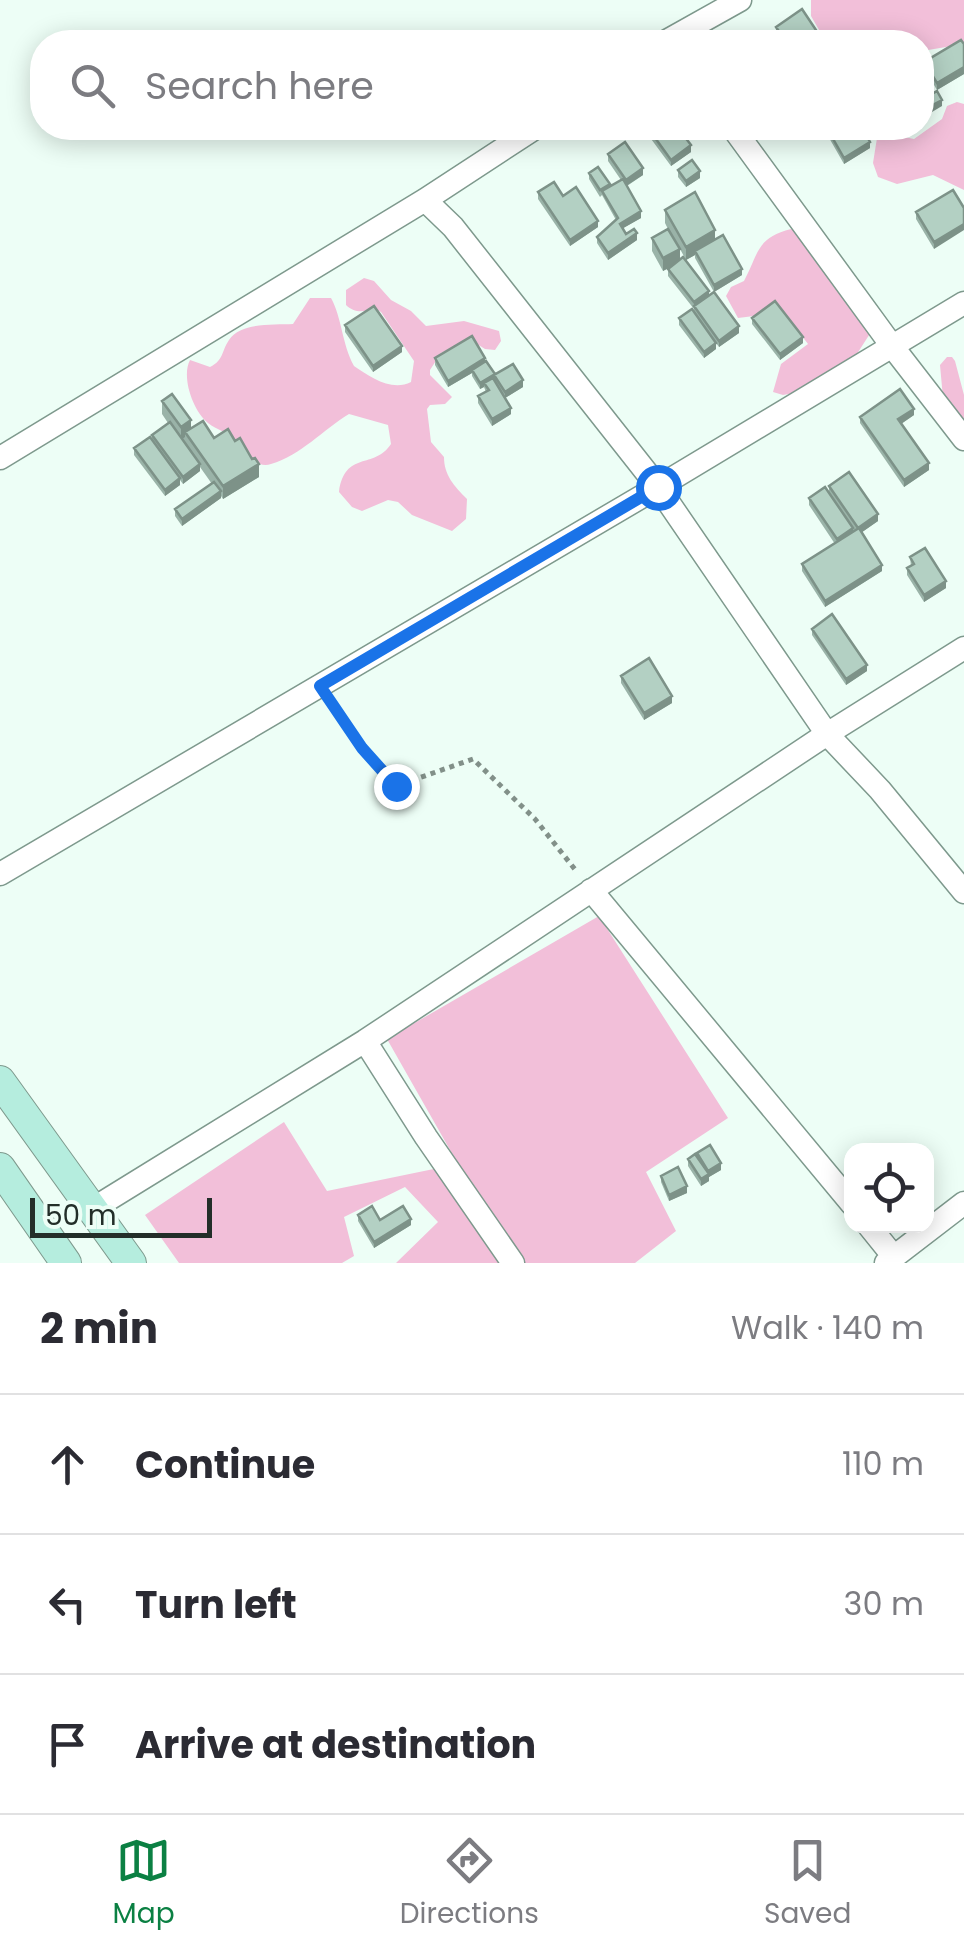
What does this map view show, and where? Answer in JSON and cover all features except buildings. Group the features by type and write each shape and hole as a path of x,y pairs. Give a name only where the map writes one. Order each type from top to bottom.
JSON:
{"main road":[{"path":"0,1081 130,1263"},
{"path":"0,1168 66,1263"}],"street":[{"path":"689,30 740,0"},
{"path":"0,458 425,200 517,140"},
{"path":"743,140 964,439"},
{"path":"425,200 453,227 658,487 826,734 880,790 964,892"},
{"path":"0,874 964,303"},
{"path":"91,1210 365,1041 826,734 964,648"},
{"path":"591,890 844,1194"},
{"path":"365,1041 513,1263"},
{"path":"873,1233 890,1260 964,1203"}],"path":[{"path":"320,686 362,748 396,786 473,760 535,818 591,890"}],"shaded area":[{"path":"811,0 964,0 964,44 934,49 934,30 819,30 811,16"},
{"path":"964,104 964,190 933,175 897,184 878,177 873,163 877,140 934,140 934,125 942,119 947,106"},
{"path":"791,229 800,233 873,329 853,360 794,393 783,395 773,392 781,364 808,344 776,302 754,316 738,318 726,296 731,287 744,281 765,242"},
{"path":"364,278 374,281 391,300 411,311 426,326 464,321 499,331 501,341 495,350 469,339 441,353 430,370 430,375 452,397 445,404 430,405 427,409 431,442 444,457 451,480 467,499 466,519 452,531 412,515 398,502 388,500 362,511 352,507 339,492 347,470 377,457 391,444 388,425 349,414 292,455 265,465 208,423 190,393 190,360 210,367 220,359 234,334 258,326 293,324 310,298 331,298 354,366 389,384 411,382 414,361 381,312 373,307 356,311 346,305 346,290"},
{"path":"947,357 955,361 964,395 964,431 943,398 940,365"},
{"path":"599,916 728,1118 646,1172 676,1231 635,1263 396,1263 438,1222 405,1187 344,1217 354,1256 342,1263 179,1263 145,1215 284,1122 327,1191 458,1164 387,1039"}],"route":[{"path":"396,786 362,748 320,686 658,487"}]}
